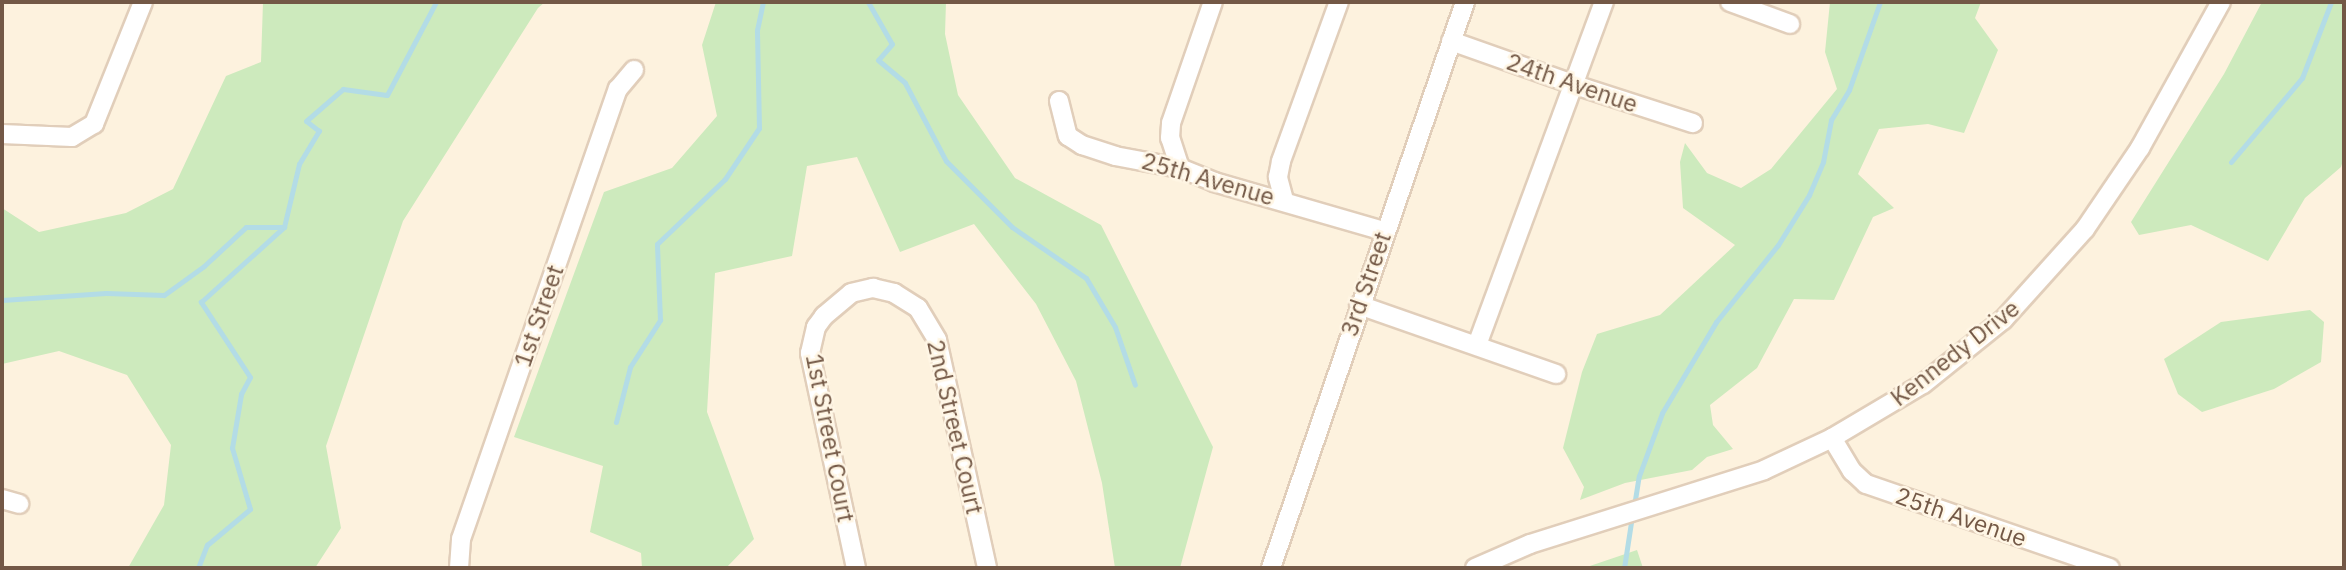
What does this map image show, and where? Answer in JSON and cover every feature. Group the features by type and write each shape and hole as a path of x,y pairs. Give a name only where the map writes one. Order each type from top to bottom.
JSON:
{"street":[{"path":"2,134 58,137 86,132 101,114 143,2"},
{"path":"1180,168 1170,138 1171,123 1213,2"},
{"path":"1284,200 1278,177 1282,161 1339,2"},
{"name":"3rd Street","path":"1270,568 1465,2"},
{"path":"1477,345 1604,2"},
{"path":"1730,2 1790,24"},
{"name":"Kennedy Drive","path":"1475,568 1530,544 1764,470 1832,438 1923,384 2003,320 2052,269 2112,192 2221,2"},
{"name":"24th Avenue","path":"1451,41 1693,123"},
{"name":"1st Street","path":"459,568 461,538 609,114 618,89 634,70"},
{"name":"25th Avenue","path":"1059,101 1062,122 1073,141 1115,156 1180,168 1214,182 1284,200 1384,232"},
{"name":"1st Street Court","path":"856,568 810,353 816,327 824,316 837,302 862,289"},
{"name":"2nd Street Court","path":"862,289 883,289 906,299 918,308 937,340 987,568"},
{"path":"1359,304 1556,374"},
{"name":"25th Avenue","path":"1832,438 1852,471 1866,484 2110,568"}],"green space":[{"path":"263,2 545,2 538,8 403,221 326,446 341,528 315,568 128,568 164,505 171,445 127,375 59,351 2,364 2,208 39,232 126,213 173,189 226,76 261,62"},
{"path":"716,2 946,2 945,34 958,95 1015,178 1101,225 1213,447 1180,568 1115,568 1102,483 1076,381 1036,304 974,224 900,252 857,157 807,166 792,256 715,273 707,412 754,539 726,568 642,568 641,553 590,532 603,466 514,437 604,192 672,168 717,116 702,45"},
{"path":"1830,2 1981,2 1975,18 1998,50 1964,133 1928,124 1879,129 1858,174 1894,208 1873,217 1834,300 1794,299 1757,368 1710,405 1713,425 1733,449 1707,457 1692,470 1625,483 1580,500 1584,487 1563,448 1582,372 1597,334 1660,315 1735,245 1683,208 1680,162 1685,143 1707,173 1741,188 1771,169 1837,89 1825,52"},
{"path":"2262,2 2344,2 2344,157 2341,167 2305,198 2268,261 2191,225 2139,235 2131,222 2224,74"},
{"path":"2310,310 2324,322 2321,362 2274,389 2202,412 2178,394 2164,359 2221,322"},
{"path":"1637,550 1643,568 1584,568"}],"waterway":[{"path":"198,568 207,545 250,509 232,448 241,394 250,377 201,302 284,227 299,164 319,131 306,121 343,89 387,95 436,2"},
{"path":"616,422 630,367 660,320 657,244 725,179 759,128 757,30 763,2"},
{"path":"868,2 892,44 878,60 905,83 946,161 1012,227 1086,278 1115,327 1135,385"},
{"path":"1634,506 1639,476 1662,413 1716,322 1778,245 1809,195 1823,162 1831,120 1849,90 1880,2"},
{"path":"2231,162 2302,78 2331,2"},
{"path":"2,300 106,293 164,295 204,266 246,227 284,227"},
{"path":"1624,568 1632,516"}]}
